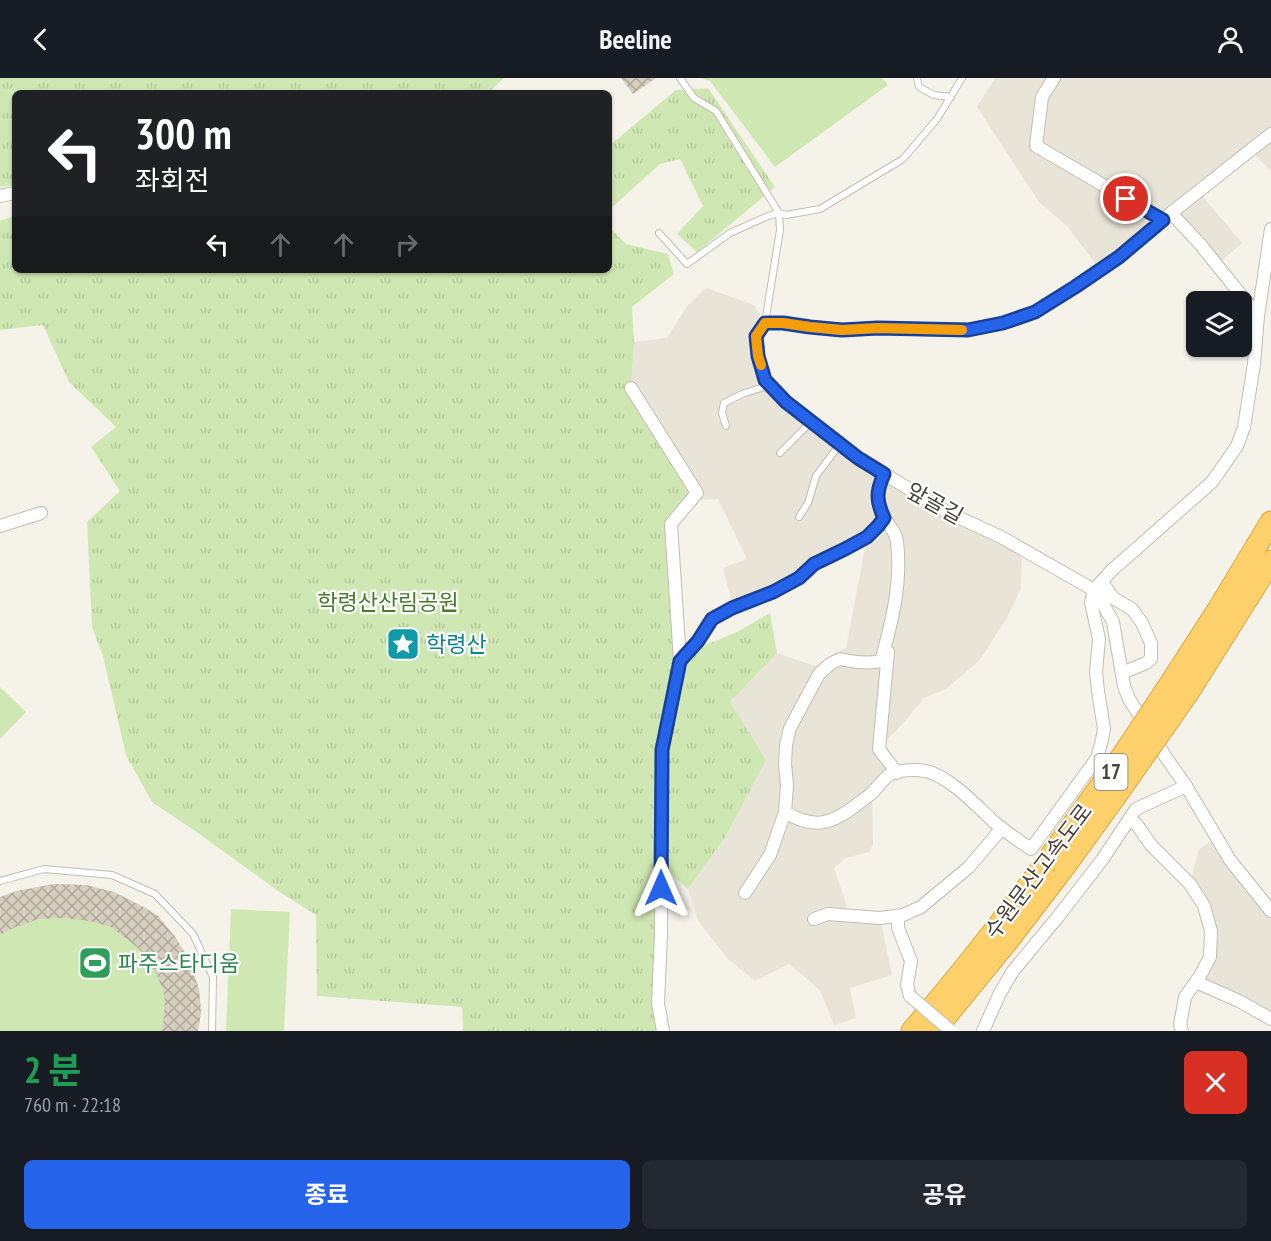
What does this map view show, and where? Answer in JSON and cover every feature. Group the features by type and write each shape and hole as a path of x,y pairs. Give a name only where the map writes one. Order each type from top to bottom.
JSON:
{"highway":[{"name":"수원문산고속도로","path":"933,1031 1010,938 1115,797 1181,685 1221,605 1271,522"},
{"name":"수원문산고속도로","path":"912,1031 973,959 1125,752 1181,685 1271,561"}],"street":[{"path":"1054,78 1042,97 1036,146 1167,217 1200,244 1258,316"},
{"path":"765,323 842,330 878,328 968,330 1003,323 1035,312 1119,257 1271,134"},
{"path":"785,812 794,818 815,824 828,822 845,814 889,776 906,771 924,771 938,776 1031,849 1097,758 1102,740 1104,729 1096,672 1099,639 1091,602 1098,586 1111,571 1212,482 1237,446 1244,427 1254,364 1258,316 1271,229"},
{"name":"앞골길","path":"765,323 756,336 758,356 765,380 786,402 811,422 858,458 949,513 1098,586 1102,602 1113,622 1124,686 1129,699 1186,786 1230,860 1271,911"},
{"path":"631,388 697,493 671,524 680,661 662,750 661,934 658,1004 663,1031"},
{"path":"884,474 879,485 878,504 897,538 898,559 879,749 897,773"},
{"path":"0,526 41,513"},
{"path":"680,661 698,641 712,619 799,578 814,564 867,537 884,518"},
{"path":"1098,586 1131,609 1142,623 1151,643 1151,659 1122,673"},
{"path":"745,893 770,855 785,812 788,785 785,764 786,745 790,728 819,674 840,659 853,662 881,661 891,627"},
{"path":"983,1031 1013,971 1096,868 1136,809 1186,786"},
{"path":"1130,819 1151,845 1190,884 1204,906 1211,931 1210,957 1185,997 1180,1025 1182,1031"},
{"path":"814,919 828,914 880,918 903,915 921,908 969,867 1002,828"},
{"path":"898,916 898,928 911,961 907,985 910,996 951,1031"},
{"path":"1196,982 1239,1001 1271,1019"}],"lane":[{"path":"680,78 694,98 716,111 779,213 780,230 765,323"},
{"path":"917,78 919,87 934,95 951,97"},
{"path":"659,233 687,264 730,233 768,216 820,209 903,159 937,119 962,78"},
{"path":"726,426 722,413 724,403 742,394 770,385"},
{"path":"780,453 811,422"},
{"path":"799,517 807,503 816,476 840,444"},
{"path":"0,881 44,869 56,870 112,875 155,894 193,934 213,977 212,1031"}],"shaded area":[{"path":"995,78 1271,78 1271,171 1250,150 1198,191 1242,243 1217,265 1171,213 1100,270 1067,226 1039,202 977,107"},
{"path":"706,288 754,305 765,323 756,336 765,380 858,458 1022,549 1021,588 1007,618 979,661 946,689 924,698 879,748 897,773 872,793 873,844 869,852 846,858 834,868 848,915 880,918 892,975 850,988 856,1018 834,1025 820,990 789,964 755,981 728,959 698,921 688,889 724,839 730,702 777,653 815,666 846,648 867,537 733,608 723,568 747,559 718,499 699,500 631,388 634,342 667,338 687,306"},
{"path":"1217,837 1271,911 1271,1015 1200,976 1211,931 1190,884 1199,849"}],"green space":[{"path":"0,78 504,78 491,90 12,90 12,185 0,187"},
{"path":"701,78 882,78 888,85 775,167 710,81"},
{"path":"708,88 775,187 697,252 677,234 703,206 680,159 660,164 612,207 612,143 676,90"},
{"name":"학령산산림공원","path":"12,217 12,273 612,273 612,230 626,244 668,254 674,274 632,307 634,343 631,388 697,493 671,524 684,654 737,632 770,613 777,653 730,702 766,760 724,839 688,889 668,871 663,894 660,1031 463,1031 462,1007 317,996 316,915 152,802 126,755 103,656 92,627 87,522 120,491 91,447 116,427 69,382 43,325 0,330 0,221"},
{"path":"0,687 26,712 0,739"},
{"name":"파주스타디움","path":"54,884 86,885 158,916 187,956 199,989 201,1012 198,1031 0,1031 0,897 17,891"},
{"path":"231,909 290,912 284,1031 226,1031"}],"building":[{"path":"621,78 656,78 633,94"},
{"path":"54,884 86,885 114,892 158,916 187,956 199,989 201,1012 198,1031 161,1031 165,1002 163,989 155,972 147,957 111,927 65,918 38,919 0,935 0,897 17,891"}],"slow traffic":[{"path":"761,365 756,336 765,323 842,330 878,328 962,330"}],"place":[{"name":"학령산","path":"403,644"},
{"name":"파주스타디움","path":"95,963"}],"route":[{"path":"661,888 662,750 680,661 698,641 712,619 799,578 814,564 867,537 884,518 878,504 879,485 884,474 858,458 811,422 786,402 765,380 758,356 756,336 765,323 842,330 878,328 968,330 1003,323 1035,312 1119,257 1163,220 1126,199"}]}
